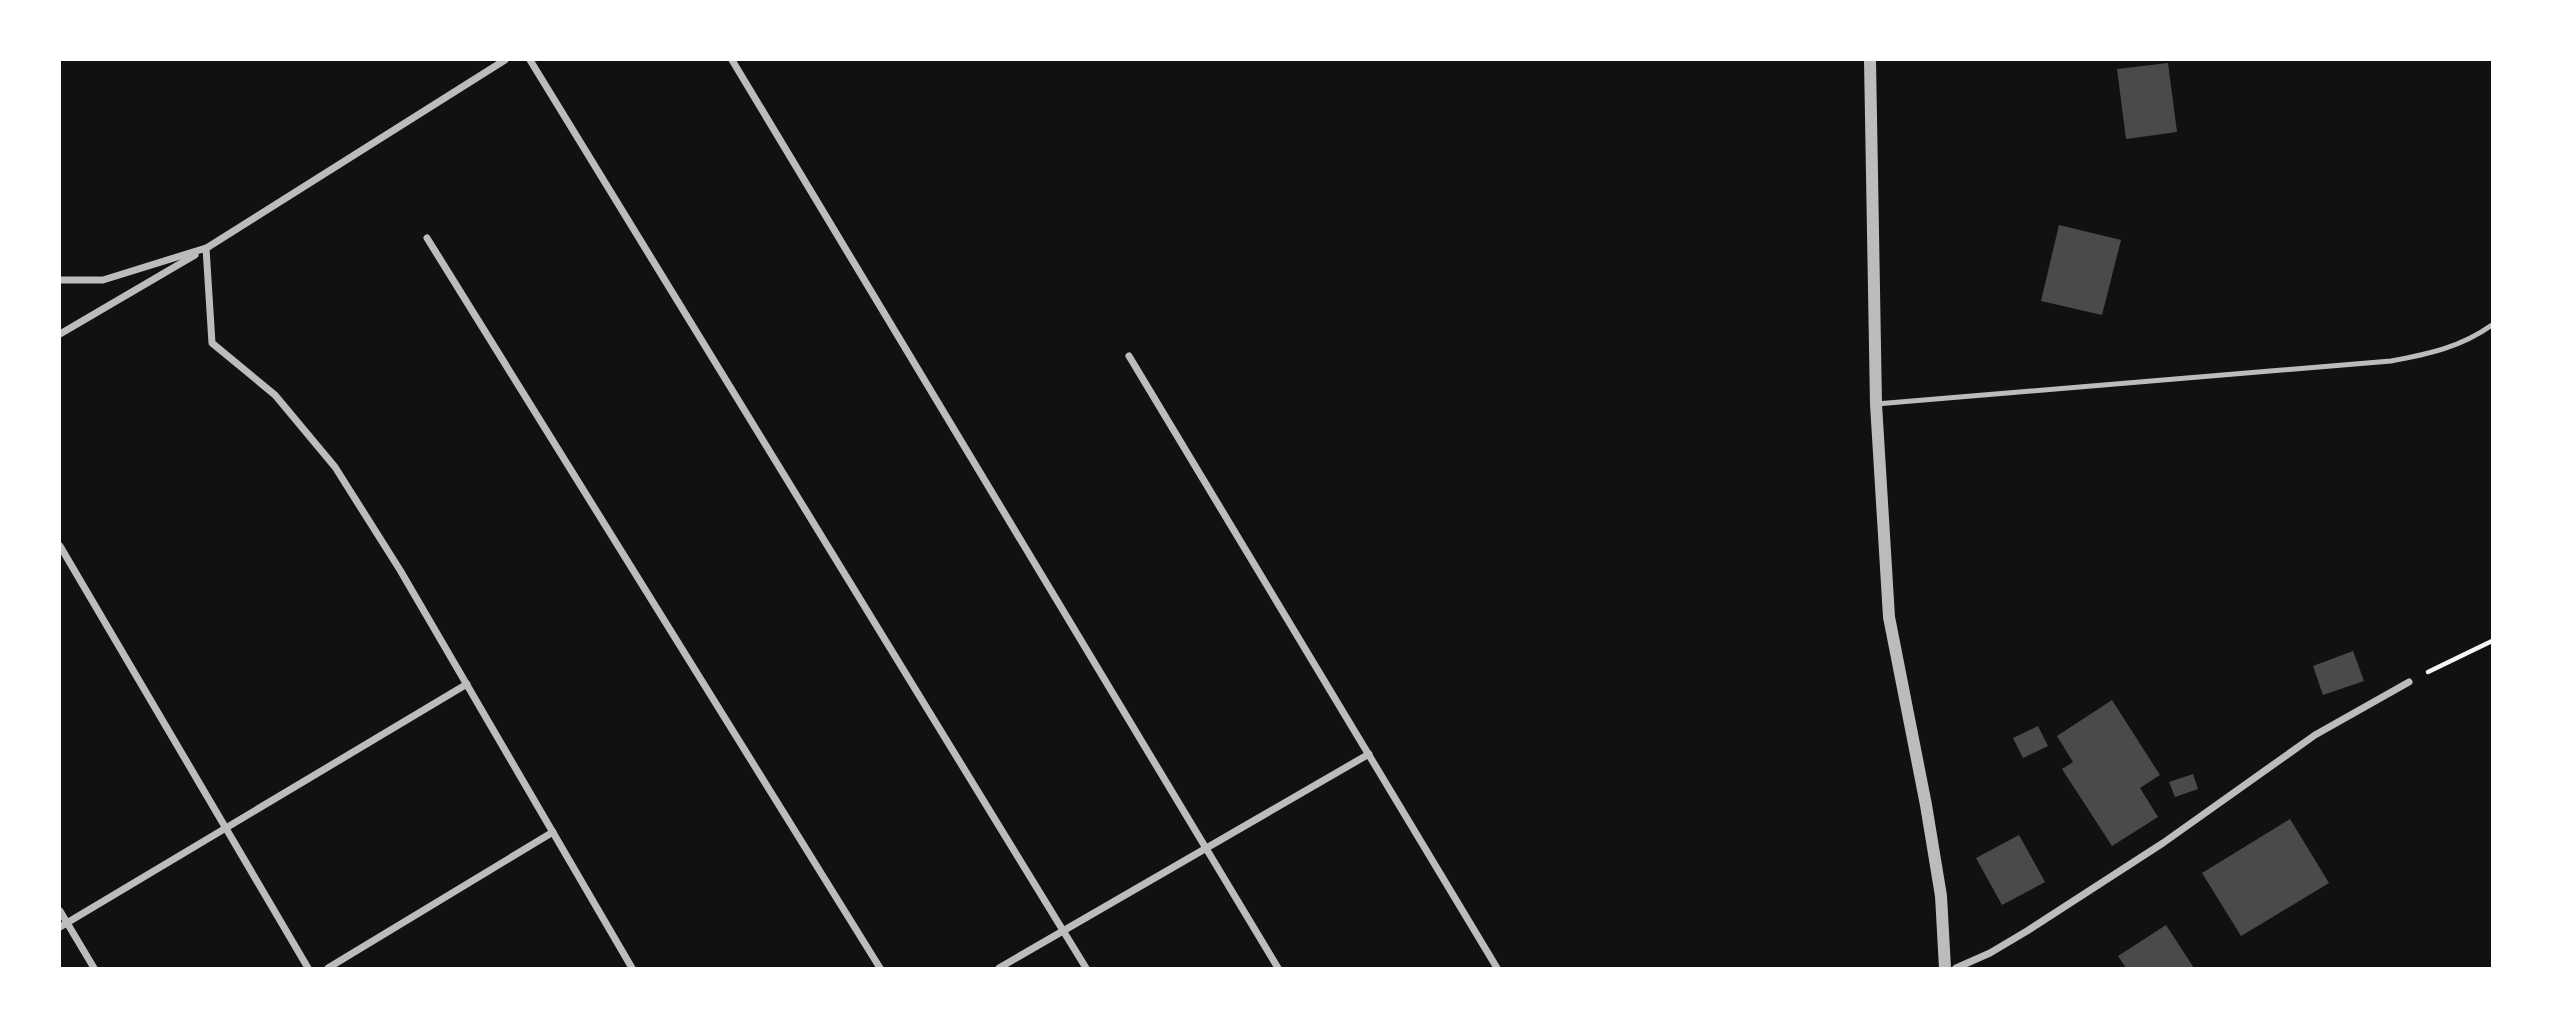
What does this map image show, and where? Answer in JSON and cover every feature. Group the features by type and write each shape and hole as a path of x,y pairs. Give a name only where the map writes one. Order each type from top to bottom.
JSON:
{"street":[{"path":"60,334 206,248 505,60"},
{"path":"530,60 1086,968"},
{"path":"732,60 1278,968"},
{"path":"1870,60 1877,404 1889,617 1941,896 1945,968"},
{"path":"427,238 880,968"},
{"path":"60,280 103,280 206,248"},
{"path":"206,248 212,343 275,395 335,467 400,570 632,968"},
{"path":"1129,356 1497,968"},
{"path":"60,546 308,968"},
{"path":"1956,968 1990,953 2028,931 2163,843 2315,735 2409,682"},
{"path":"63,925 467,684"},
{"path":"999,968 1369,754"},
{"path":"328,968 553,832"},
{"path":"60,911 63,925 94,968"}],"lane":[{"path":"1877,404 2391,361 2440,352 2473,339 2493,326"}],"path":[{"path":"2409,682 2493,641"}],"building":[{"path":"2168,63 2177,132 2126,139 2117,69"},
{"path":"2059,225 2121,240 2102,315 2041,301"},
{"path":"2353,651 2364,681 2323,695 2313,666"},
{"path":"2112,700 2160,775 2140,788 2158,817 2112,846 2062,769 2073,762 2057,736"},
{"path":"2038,726 2048,746 2023,758 2013,738"},
{"path":"2193,774 2198,789 2175,797 2169,782"},
{"path":"2290,819 2329,883 2241,936 2202,873"},
{"path":"2019,835 2045,882 2002,905 1976,858"},
{"path":"2166,925 2194,968 2126,968 2118,956"}]}
